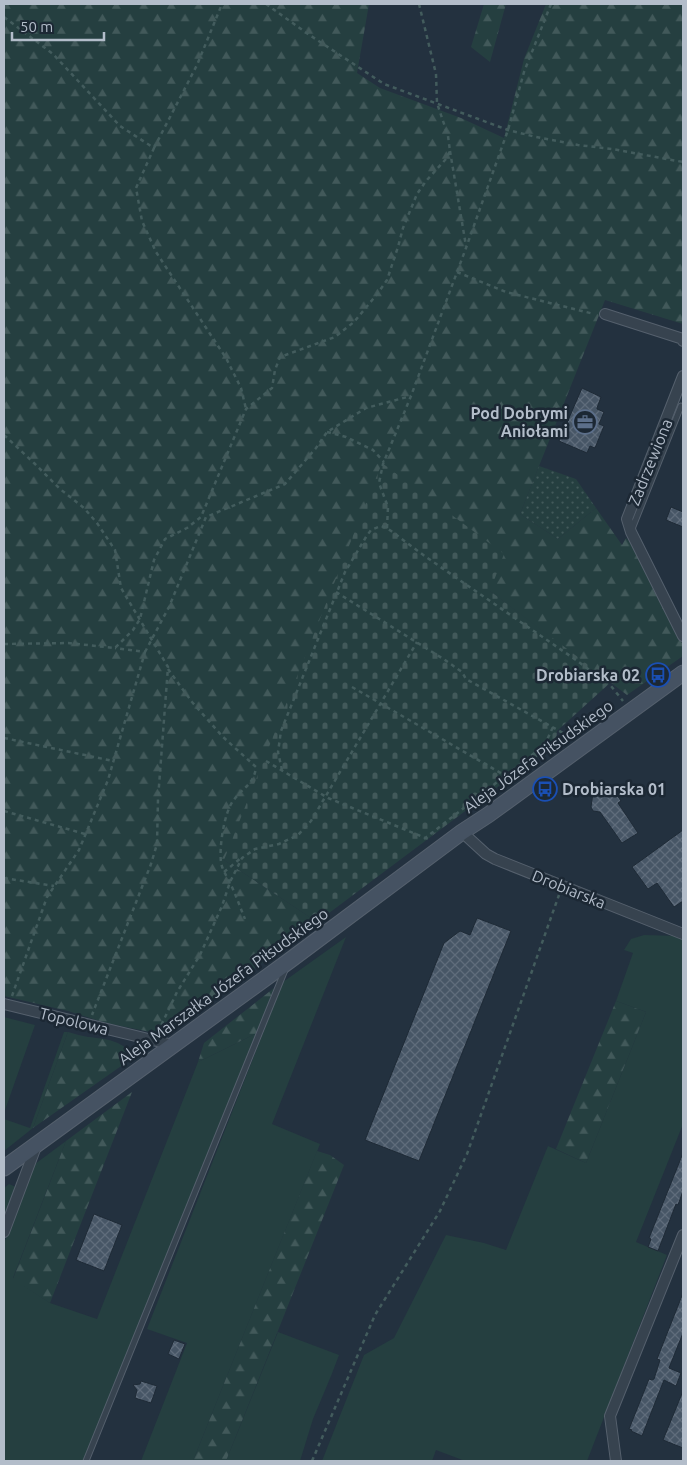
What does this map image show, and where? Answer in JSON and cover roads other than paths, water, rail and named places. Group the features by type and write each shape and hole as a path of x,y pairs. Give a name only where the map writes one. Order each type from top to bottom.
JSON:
{"main road":[{"name":"Aleja Józefa Piłsudskiego","path":"462,832 683,673"},
{"name":"Aleja Marszałka Józefa Piłsudskiego","path":"4,1168 462,832"}],"street":[{"path":"605,314 683,341"},
{"name":"Zadrzewiona","path":"630,532 627,520 683,376"},
{"path":"630,532 683,636"},
{"name":"Drobiarska","path":"462,832 484,852 495,859 683,934"},
{"name":"Topolowa","path":"6,1004 173,1045"},
{"path":"4,1232 37,1144"},
{"path":"616,1461 610,1416 683,1235"}],"lane":[{"path":"630,532 681,406"},
{"path":"86,1461 289,960"}],"place":[{"name":"Pod Dobrymi Aniołami","path":"585,422"},
{"name":"Drobiarska 02","path":"658,675"},
{"name":"Drobiarska 01","path":"545,789"}]}
